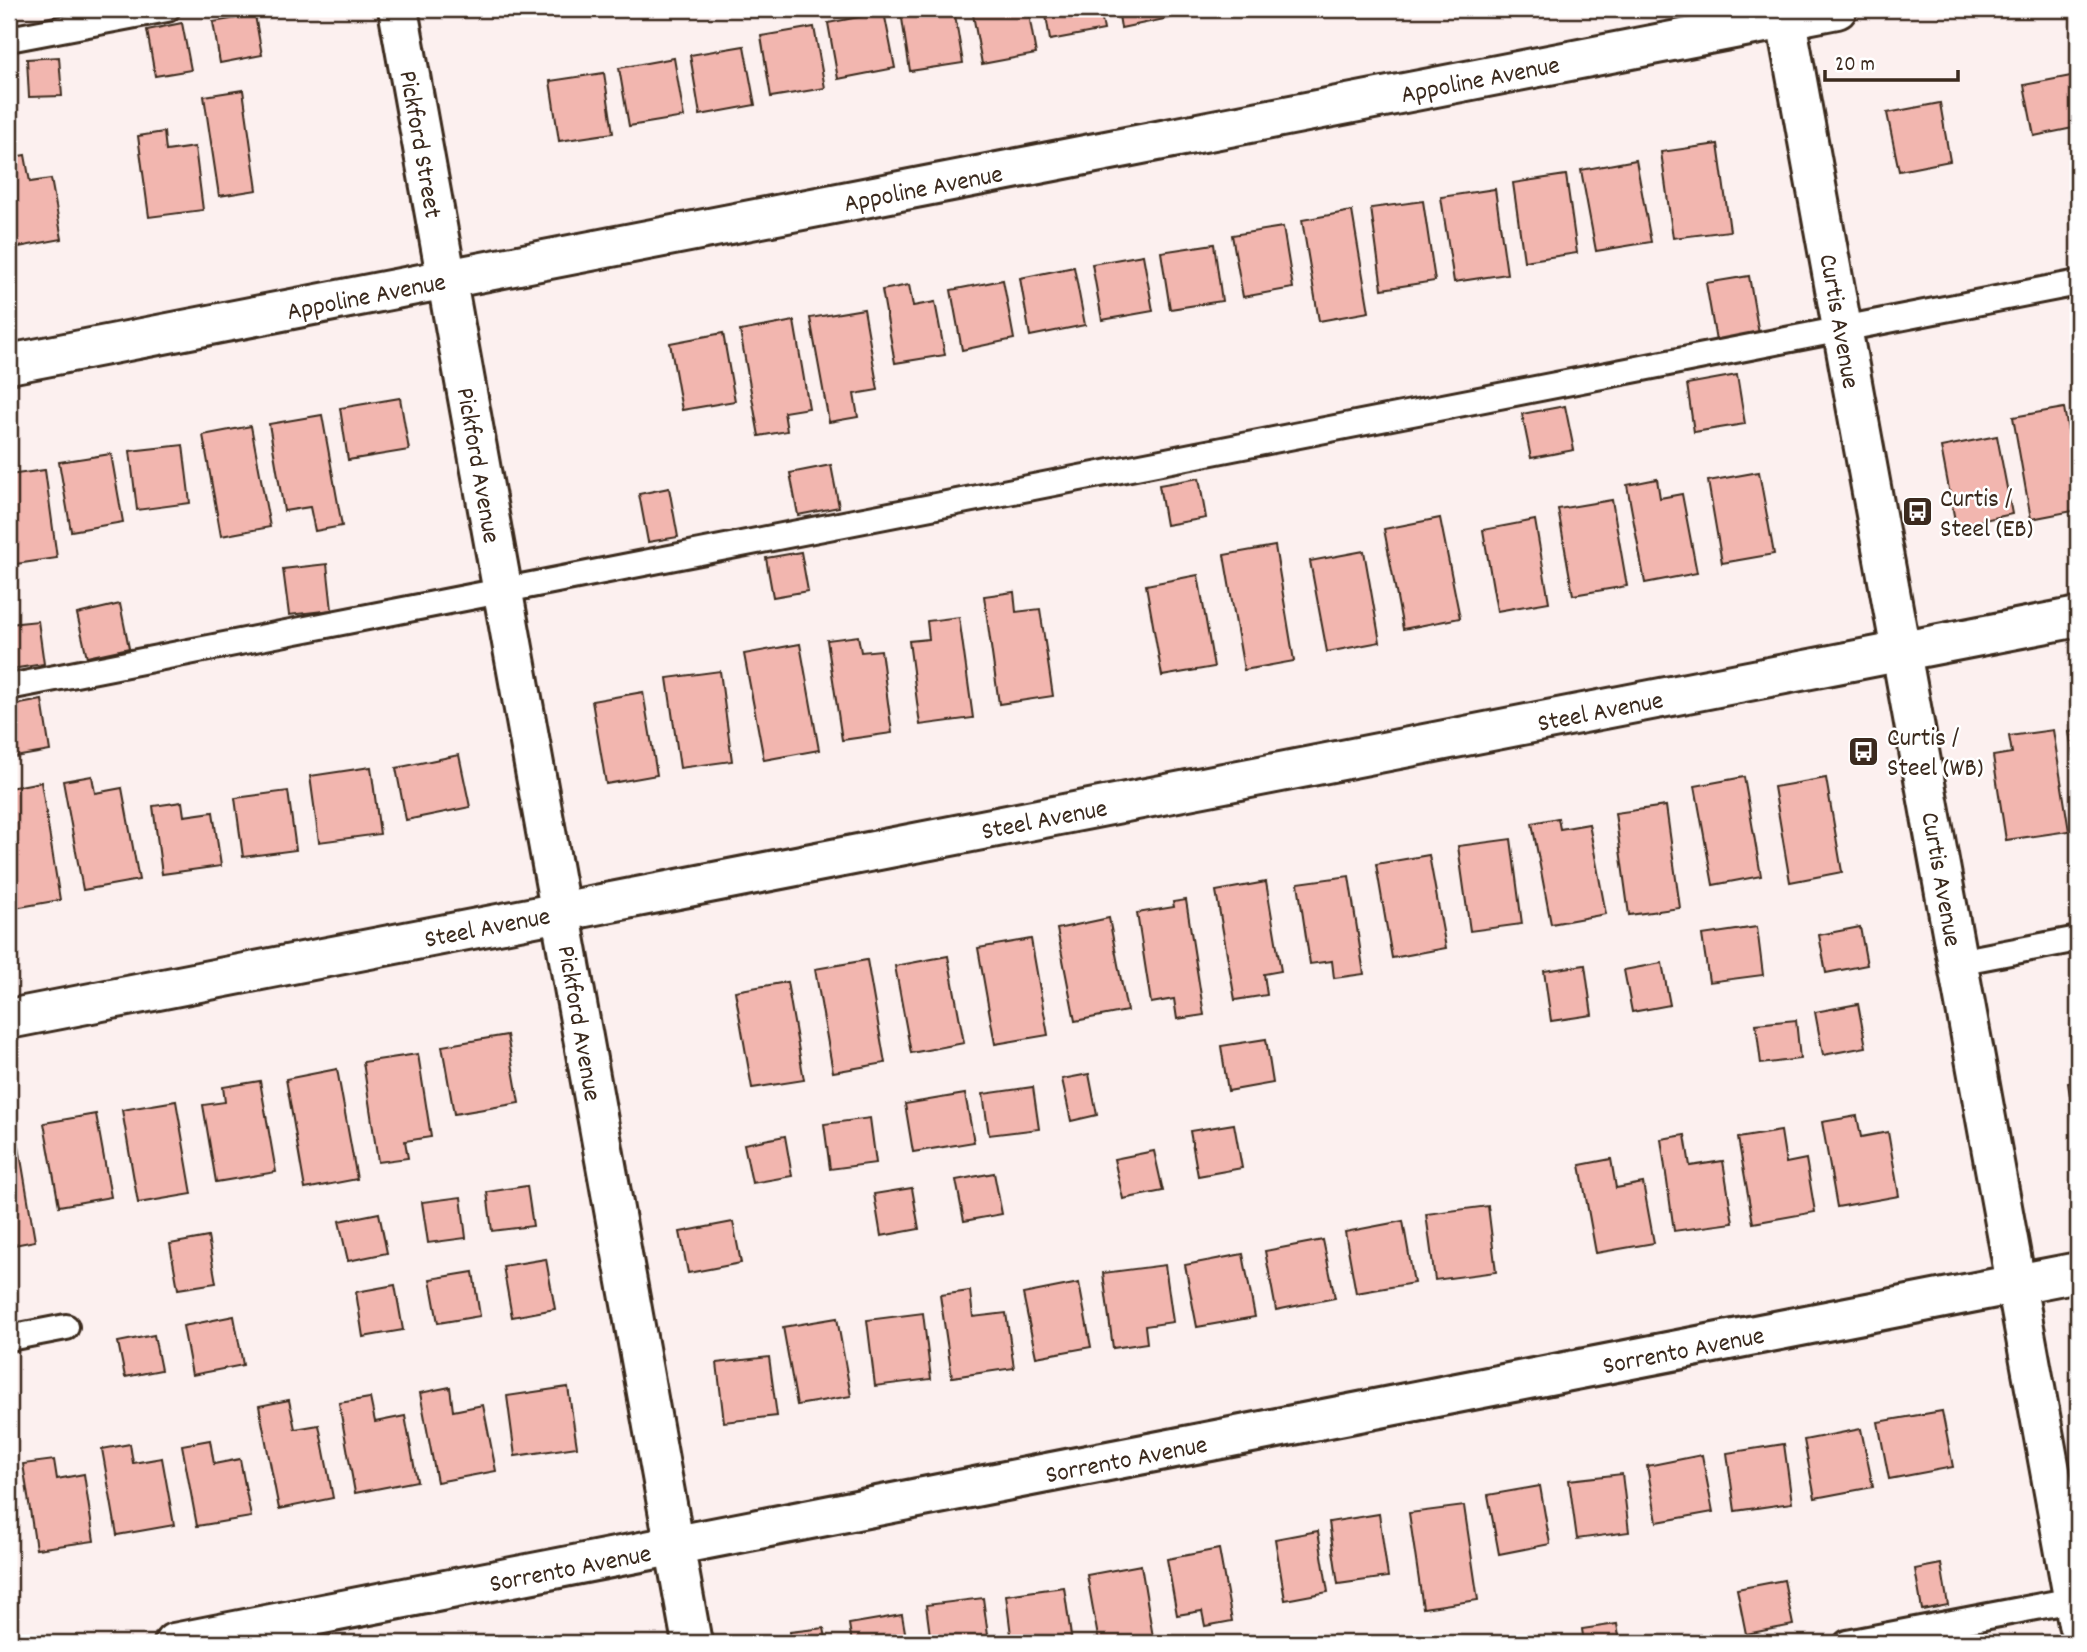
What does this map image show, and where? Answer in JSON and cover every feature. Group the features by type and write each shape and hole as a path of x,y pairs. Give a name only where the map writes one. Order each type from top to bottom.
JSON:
{"street":[{"name":"Pickford Street","path":"398,9 447,279"},
{"name":"Appoline Avenue","path":"9,364 1785,14 1837,9"},
{"name":"Curtis Avenue","path":"1785,14 2077,1608"},
{"name":"Pickford Avenue","path":"447,279 692,1643"},
{"name":"Steel Avenue","path":"9,1019 2078,617"},
{"name":"Sorrento Avenue","path":"174,1643 2078,1272"}],"lane":[{"path":"9,38 167,9"},
{"path":"9,687 2078,283"},
{"path":"1958,962 2078,939"},
{"path":"9,1338 66,1327"},
{"path":"1847,1643 2077,1608"}],"building":[{"path":"954,9 963,63 910,71 901,12"},
{"path":"972,9 1028,9 1036,54 982,64"},
{"path":"1045,9 1100,9 1104,30 1050,40"},
{"path":"1118,9 1172,9 1174,17 1121,28"},
{"path":"1188,9 1220,9 1189,13"},
{"path":"884,12 895,68 838,79 828,23"},
{"path":"255,15 262,55 220,63 213,22"},
{"path":"182,23 191,70 155,76 147,30"},
{"path":"814,27 825,88 771,97 761,36"},
{"path":"744,46 755,105 700,115 690,55"},
{"path":"59,57 62,96 29,97 27,59"},
{"path":"674,58 684,117 629,126 619,68"},
{"path":"604,73 613,133 559,141 550,81"},
{"path":"2076,75 2078,127 2034,136 2024,85"},
{"path":"243,90 257,190 219,196 204,96"},
{"path":"1940,103 1950,161 1899,171 1887,113"},
{"path":"164,132 166,151 195,147 203,210 149,217 138,136"},
{"path":"1718,144 1730,231 1673,238 1661,152"},
{"path":"25,155 30,182 51,179 62,239 13,248 9,227 9,158"},
{"path":"1636,160 1651,242 1596,251 1581,170"},
{"path":"1566,175 1577,253 1524,261 1513,183"},
{"path":"1495,189 1507,274 1454,282 1441,197"},
{"path":"1423,201 1435,281 1382,289 1371,208"},
{"path":"1352,211 1369,312 1319,321 1302,220"},
{"path":"1283,227 1293,288 1243,297 1232,235"},
{"path":"1214,244 1222,301 1170,309 1161,252"},
{"path":"1143,255 1153,311 1102,320 1092,264"},
{"path":"1074,267 1085,325 1030,336 1020,278"},
{"path":"1749,276 1759,334 1716,341 1706,283"},
{"path":"1003,280 1014,339 962,350 951,290"},
{"path":"909,285 913,306 935,302 945,355 895,363 882,290"},
{"path":"864,309 878,390 854,394 858,417 829,422 810,318"},
{"path":"794,321 809,408 784,412 787,431 759,436 740,331"},
{"path":"723,333 735,401 682,410 670,343"},
{"path":"1737,375 1745,424 1694,432 1687,384"},
{"path":"400,398 409,450 348,460 340,408"},
{"path":"1565,406 1574,450 1531,458 1522,414"},
{"path":"2064,408 2078,487 2078,510 2031,519 2013,417"},
{"path":"322,415 342,526 315,531 310,507 284,511 269,424"},
{"path":"251,426 270,527 221,536 203,435"},
{"path":"1997,436 2012,514 1956,526 1941,447"},
{"path":"183,445 190,503 137,510 130,451"},
{"path":"111,454 123,522 71,531 59,462"},
{"path":"831,465 839,507 798,515 790,473"},
{"path":"45,470 57,558 9,565 9,475"},
{"path":"1759,472 1774,554 1722,563 1708,481"},
{"path":"1199,478 1206,518 1166,525 1159,485"},
{"path":"1657,479 1660,498 1682,494 1697,573 1645,583 1627,485"},
{"path":"669,488 678,537 648,542 639,494"},
{"path":"1612,500 1627,586 1573,595 1558,509"},
{"path":"1440,518 1460,618 1403,629 1384,529"},
{"path":"1535,520 1549,602 1497,611 1483,530"},
{"path":"1275,546 1294,661 1244,670 1224,555"},
{"path":"1364,551 1380,642 1327,652 1310,561"},
{"path":"801,552 808,591 773,597 766,558"},
{"path":"327,564 332,610 289,615 283,569"},
{"path":"1198,575 1214,667 1162,676 1146,585"},
{"path":"1014,592 1016,612 1040,609 1053,696 999,704 984,596"},
{"path":"120,604 129,648 87,657 77,614"},
{"path":"959,617 973,718 920,725 909,641 929,639 927,621"},
{"path":"38,621 44,664 11,669 9,624"},
{"path":"858,636 861,652 881,650 892,733 842,740 827,640"},
{"path":"800,644 819,750 764,760 744,654"},
{"path":"720,671 732,761 680,768 667,678"},
{"path":"643,692 657,775 606,784 592,701"},
{"path":"42,700 50,751 9,758 9,706"},
{"path":"2053,730 2069,831 2006,840 1993,756 2012,753 2009,736"},
{"path":"2078,731 2078,785 2069,732"},
{"path":"459,755 470,807 406,820 396,768"},
{"path":"371,767 380,834 319,842 310,776"},
{"path":"92,776 95,793 122,788 139,880 83,890 63,781"},
{"path":"1744,777 1761,876 1713,885 1695,786"},
{"path":"1826,778 1842,872 1790,882 1774,787"},
{"path":"41,782 60,900 9,909 9,807 12,807 9,788"},
{"path":"288,791 296,850 243,857 235,798"},
{"path":"182,802 184,816 213,812 221,866 162,874 153,806"},
{"path":"1666,806 1680,908 1629,915 1615,813"},
{"path":"1558,818 1560,829 1589,824 1606,914 1551,924 1532,823"},
{"path":"1511,839 1522,924 1470,931 1458,846"},
{"path":"1429,855 1446,948 1392,958 1376,864"},
{"path":"1349,876 1364,974 1334,978 1332,961 1310,964 1298,883"},
{"path":"1266,882 1281,971 1264,974 1267,995 1235,1000 1216,891"},
{"path":"1186,900 1204,1015 1177,1019 1174,999 1151,1003 1137,913 1174,907 1173,902"},
{"path":"1109,918 1127,1011 1075,1021 1057,929"},
{"path":"1757,927 1763,975 1709,982 1702,935"},
{"path":"1860,927 1867,965 1826,973 1819,935"},
{"path":"1031,939 1048,1035 995,1044 978,948"},
{"path":"948,956 964,1043 911,1053 895,966"},
{"path":"867,960 885,1063 833,1072 815,969"},
{"path":"1662,963 1670,1005 1632,1012 1624,970"},
{"path":"1585,965 1592,1015 1551,1021 1544,971"},
{"path":"787,982 804,1080 752,1088 735,991"},
{"path":"1858,1004 1866,1047 1823,1055 1815,1012"},
{"path":"1796,1020 1800,1059 1761,1064 1756,1024"},
{"path":"507,1035 519,1103 454,1114 442,1046"},
{"path":"1266,1039 1273,1083 1228,1091 1221,1046"},
{"path":"418,1054 431,1137 405,1141 408,1158 378,1162 363,1062"},
{"path":"337,1069 357,1179 305,1189 286,1079"},
{"path":"1089,1074 1097,1115 1071,1121 1062,1079"},
{"path":"260,1081 276,1172 216,1182 203,1105 225,1102 223,1087"},
{"path":"2078,1081 2078,1150 2068,1083"},
{"path":"1033,1087 1039,1129 989,1135 983,1094"},
{"path":"965,1094 974,1142 913,1152 905,1104"},
{"path":"176,1101 192,1194 138,1203 122,1110"},
{"path":"96,1114 111,1197 59,1206 44,1123"},
{"path":"1857,1116 1861,1137 1888,1132 1899,1196 1837,1207 1822,1122"},
{"path":"870,1118 876,1163 830,1169 824,1124"},
{"path":"1234,1124 1242,1168 1198,1176 1190,1131"},
{"path":"1781,1131 1786,1163 1806,1159 1815,1212 1753,1223 1738,1138"},
{"path":"17,1135 35,1241 9,1246 9,1137"},
{"path":"1685,1135 1690,1166 1723,1161 1733,1223 1674,1231 1661,1139"},
{"path":"785,1136 792,1176 752,1183 744,1144"},
{"path":"1154,1151 1163,1191 1123,1199 1114,1159"},
{"path":"1611,1159 1616,1188 1643,1183 1654,1243 1596,1253 1580,1165"},
{"path":"994,1173 1002,1214 964,1221 956,1180"},
{"path":"527,1186 533,1226 492,1231 487,1192"},
{"path":"912,1188 919,1229 881,1236 874,1194"},
{"path":"461,1197 466,1238 428,1243 422,1202"},
{"path":"1488,1206 1496,1272 1435,1280 1426,1214"},
{"path":"379,1213 387,1253 348,1261 339,1221"},
{"path":"1403,1221 1414,1283 1356,1293 1345,1232"},
{"path":"733,1222 741,1263 688,1273 680,1232"},
{"path":"208,1237 216,1283 178,1289 170,1244"},
{"path":"1323,1240 1335,1298 1276,1310 1265,1251"},
{"path":"1243,1254 1255,1317 1197,1327 1185,1265"},
{"path":"546,1259 555,1309 512,1317 503,1266"},
{"path":"1165,1265 1173,1322 1145,1326 1147,1343 1113,1348 1103,1273"},
{"path":"473,1272 480,1316 438,1323 430,1279"},
{"path":"1079,1283 1091,1347 1036,1357 1023,1294"},
{"path":"395,1285 403,1330 363,1337 356,1292"},
{"path":"970,1291 973,1317 1006,1313 1014,1368 952,1377 940,1295"},
{"path":"923,1313 931,1379 875,1386 867,1320"},
{"path":"234,1316 243,1365 192,1375 183,1326"},
{"path":"837,1318 851,1396 797,1405 783,1327"},
{"path":"154,1335 161,1370 125,1377 118,1342"},
{"path":"769,1357 777,1416 724,1422 717,1363"},
{"path":"450,1387 453,1411 483,1405 496,1471 437,1482 420,1393"},
{"path":"568,1387 577,1447 515,1456 507,1396"},
{"path":"370,1398 375,1422 405,1416 417,1481 355,1493 339,1403"},
{"path":"289,1400 295,1429 319,1425 333,1498 279,1509 259,1406"},
{"path":"1942,1411 1953,1467 1889,1479 1878,1422"},
{"path":"1861,1429 1873,1487 1815,1498 1804,1440"},
{"path":"210,1440 214,1464 240,1459 251,1517 197,1526 182,1445"},
{"path":"130,1444 133,1463 162,1458 174,1525 117,1535 102,1449"},
{"path":"1784,1444 1792,1503 1735,1511 1727,1453"},
{"path":"1702,1455 1713,1512 1657,1522 1647,1466"},
{"path":"54,1460 57,1479 84,1474 94,1541 36,1549 23,1464"},
{"path":"1622,1474 1629,1532 1577,1539 1569,1480"},
{"path":"1540,1486 1550,1544 1499,1554 1488,1495"},
{"path":"1464,1506 1478,1600 1423,1608 1409,1513"},
{"path":"1379,1514 1388,1577 1338,1584 1329,1522"},
{"path":"1318,1531 1328,1592 1285,1600 1275,1539"},
{"path":"1219,1549 1232,1621 1205,1626 1202,1611 1177,1615 1167,1559"},
{"path":"1941,1564 1948,1605 1922,1610 1915,1569"},
{"path":"1141,1565 1154,1643 1099,1643 1087,1575"},
{"path":"1784,1580 1793,1625 1746,1634 1737,1589"},
{"path":"1064,1587 1072,1643 1012,1643 1006,1595"},
{"path":"983,1598 989,1643 931,1643 926,1605"},
{"path":"902,1615 907,1643 852,1643 849,1624"},
{"path":"1617,1624 1620,1643 1584,1643 1582,1629"},
{"path":"824,1628 827,1643 791,1643 790,1632"},
{"path":"1975,1636 1976,1643 1932,1643"}],"place":[{"name":"Curtis / Steel (EB)","path":"1917,512"},
{"name":"Curtis / Steel (WB)","path":"1864,751"}]}
